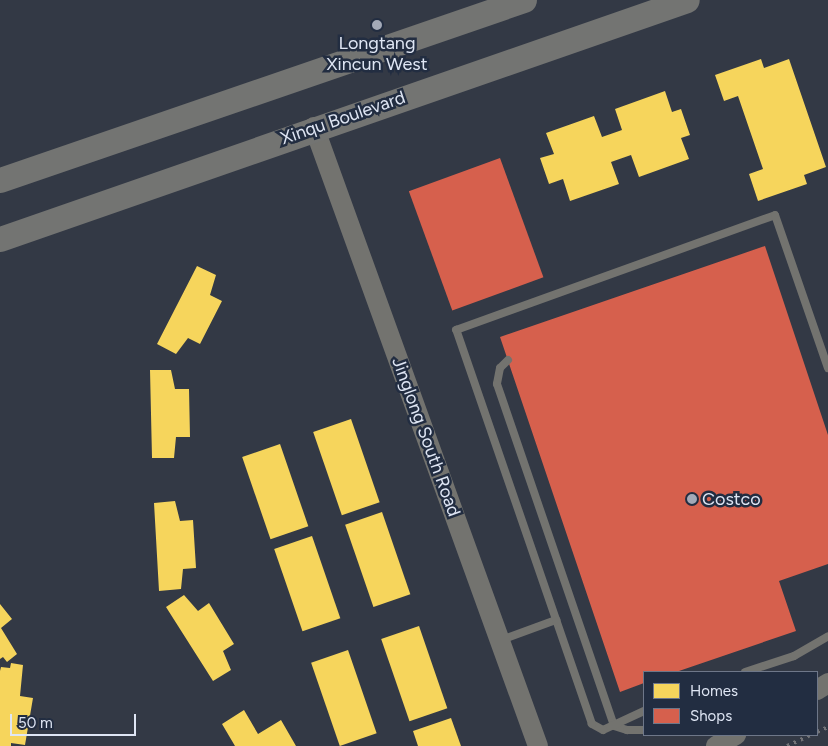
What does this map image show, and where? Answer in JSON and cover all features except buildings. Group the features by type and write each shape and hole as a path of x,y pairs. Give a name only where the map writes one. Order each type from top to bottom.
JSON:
{"main road":[{"path":"0,180 524,0"},
{"name":"Xinqu Boulevard","path":"0,239 314,127 687,0"}],"street":[{"name":"Jinglong South Road","path":"314,127 538,746"},
{"path":"716,746 734,736"}],"lane":[{"path":"643,712 603,730 592,724 456,330 775,215 828,366"},
{"path":"508,360 500,368 497,384 614,726"},
{"path":"500,640 556,620"},
{"path":"748,671 794,656 828,636"},
{"path":"614,726 628,730 643,730"}],"railway":[{"path":"818,732 828,727"},
{"path":"787,746 809,736"}],"place":[{"name":"Longtang Xincun West","path":"377,25"},
{"name":"Costco","path":"692,499"}]}
